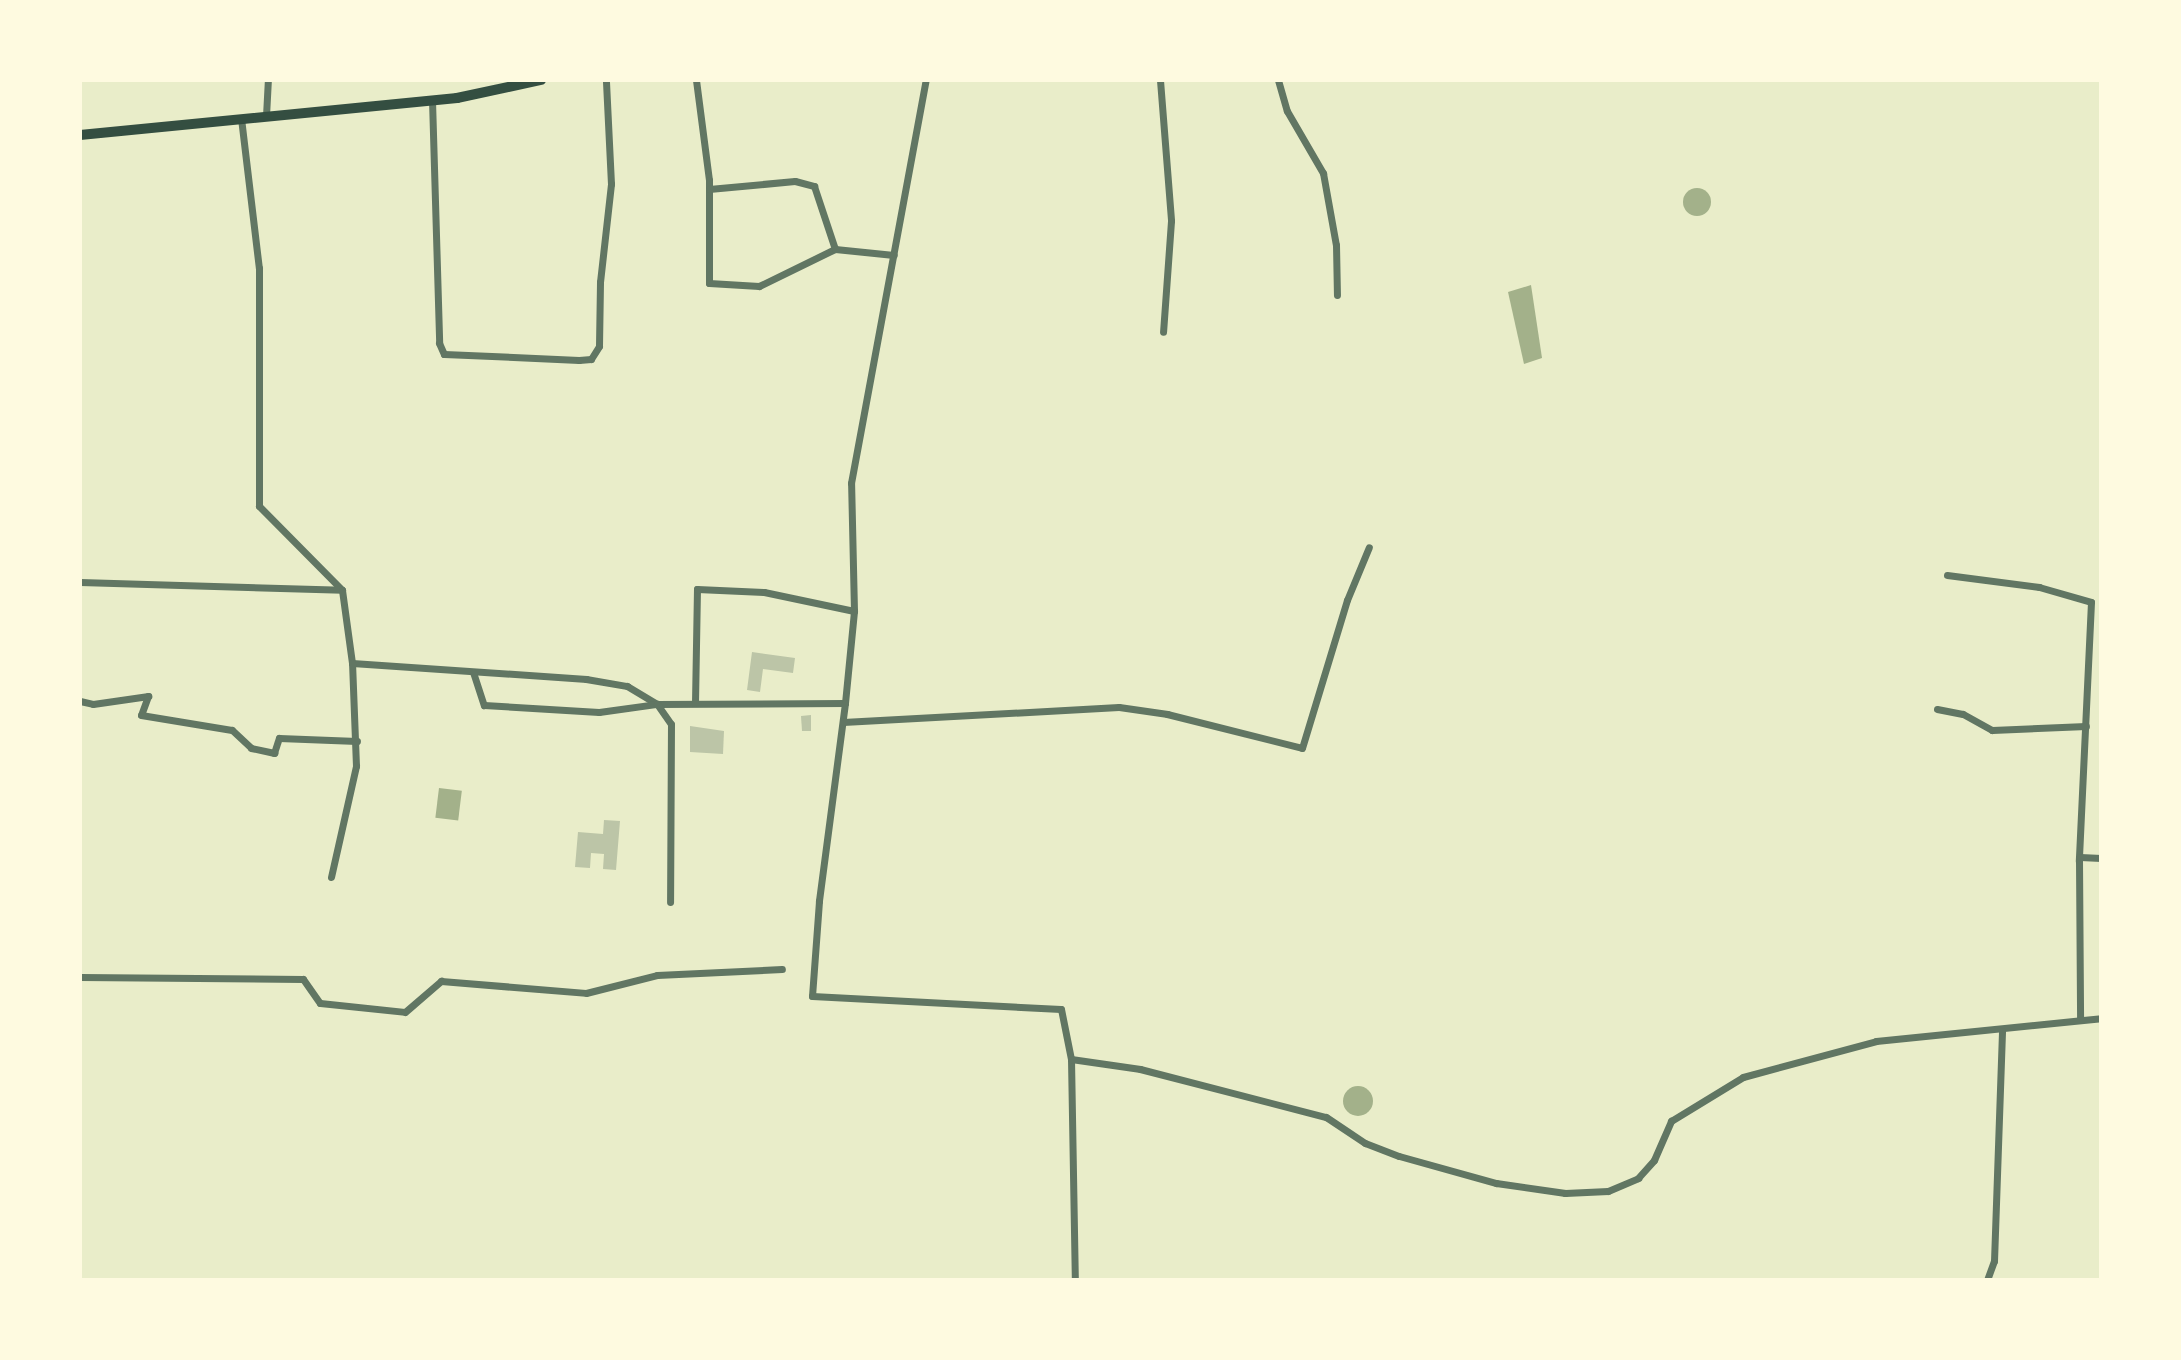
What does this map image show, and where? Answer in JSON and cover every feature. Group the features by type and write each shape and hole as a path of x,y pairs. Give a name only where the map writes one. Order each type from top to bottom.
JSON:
{"main road":[{"path":"80,135 432,100 541,80"}],"street":[{"path":"266,116 268,80"},
{"path":"432,100 439,343 444,354 591,359 599,346 600,282 611,184 606,80"},
{"path":"696,80 709,189 709,283 759,286 835,249 894,255"},
{"path":"926,80 851,483 854,611 819,901 812,996 938,1006 1055,1006 1067,1020 1071,1059 1075,1280"},
{"path":"1160,80 1171,221 1163,332"},
{"path":"1278,80 1287,111 1323,173 1336,245 1337,295"},
{"path":"241,118 259,268 259,506 342,590 352,663 356,766 331,877"},
{"path":"709,189 795,181 814,186 835,249"},
{"path":"843,722 1119,707 1167,714 1302,748 1347,600 1369,547"},
{"path":"1947,575 2039,587 2101,604"},
{"path":"80,582 342,590"},
{"path":"695,703 697,589 764,592 854,611"},
{"path":"2080,1020 2080,857 2091,602"},
{"path":"352,663 627,686 657,704 671,724 670,902"},
{"path":"473,672 484,705 599,712 657,704 845,703"},
{"path":"80,701 93,704 148,696 141,715 232,730 251,748 274,753 279,738 357,741"},
{"path":"1937,709 1963,714 1992,730 2086,726"},
{"path":"2080,857 2101,858"},
{"path":"80,977 303,979 320,1003 405,1012 441,981 586,993 657,975 782,969"},
{"path":"1071,1059 1140,1069 1326,1117 1365,1143 1399,1156 1496,1183 1565,1193 1608,1191 1638,1178 1654,1160 1671,1121 1743,1077 1876,1041 2002,1031 2101,1018"},
{"path":"1987,1280 1994,1261 2002,1031"}],"shaded area":[{"path":"1697,188 1707,192 1711,202 1707,212 1697,216 1687,212 1683,202 1687,192"},
{"path":"1531,285 1542,358 1524,364 1508,292"},
{"path":"439,788 462,791 458,821 435,818"},
{"path":"1358,1086 1364,1087 1372,1095 1372,1107 1364,1115 1358,1116 1352,1115 1344,1107 1343,1101 1344,1095 1352,1087"}],"building":[{"path":"752,652 795,658 793,673 763,669 760,692 747,690"},
{"path":"811,715 811,731 802,731 801,716"},
{"path":"690,726 724,731 723,754 690,752"},
{"path":"604,820 620,821 616,870 603,869 604,854 591,853 590,868 575,867 578,832 603,834"}]}
